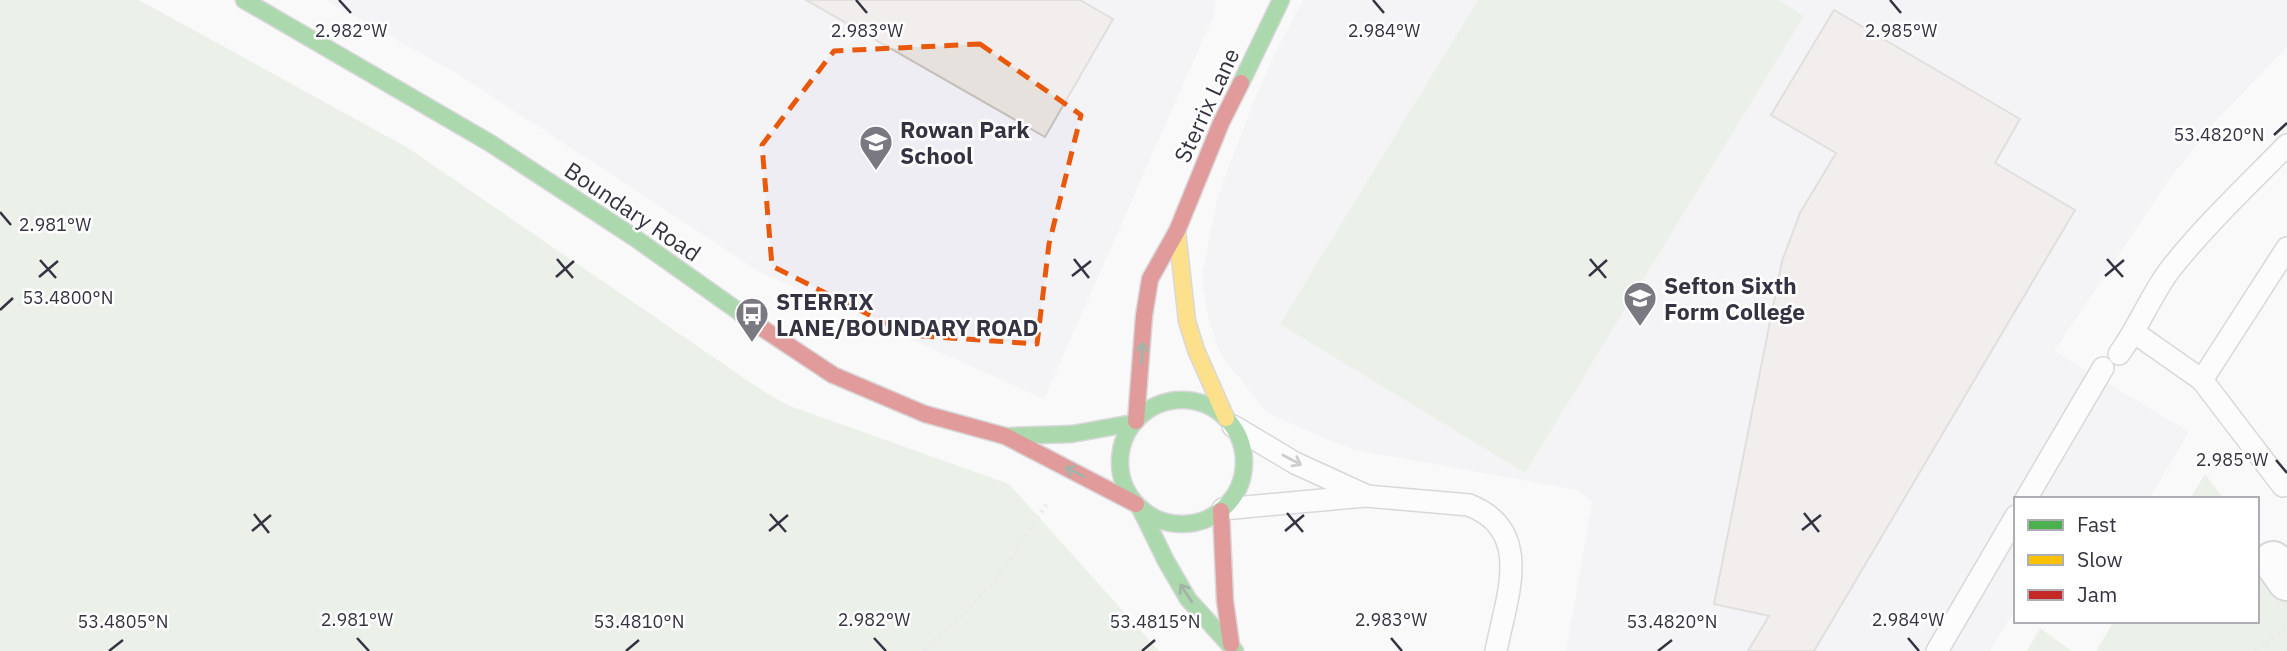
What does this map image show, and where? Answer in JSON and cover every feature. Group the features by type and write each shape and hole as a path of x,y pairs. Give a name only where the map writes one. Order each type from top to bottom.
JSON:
{"street":[{"name":"Boundary Road","path":"244,0 490,143 635,238 778,340 833,374 925,414 1005,436 1138,506"},
{"name":"Sterrix Lane","path":"1135,422 1144,316 1150,279 1177,231 1221,123 1280,0"},
{"name":"Sterrix Lane","path":"1177,231 1187,321 1196,350 1230,422"},
{"path":"1138,506 1155,518 1171,523 1189,524 1206,520 1222,510 1235,495 1242,478 1243,451 1230,422 1210,406 1191,401 1170,401 1152,408 1135,422 1125,438 1120,455 1121,473 1126,489 1138,506 1178,582 1197,611 1233,647"},
{"name":"Boundary Road","path":"1005,436 1103,432 1135,422"},
{"path":"1222,510 1226,601 1233,647"}],"lane":[{"path":"2027,497 2111,361 2135,333 2168,272 2225,208 2287,145"},
{"path":"2202,380 2287,248"},
{"path":"2135,333 2202,380 2283,486"},
{"path":"1230,422 1295,463 1366,496"},
{"path":"1222,510 1366,496 1469,505 1484,511 1496,521 1511,551 1512,570 1496,651"},
{"path":"1937,651 2014,519"}],"path":[{"path":"925,651 996,582 1048,502"},
{"path":"2255,651 2287,627"}],"highlighted area":[{"path":"980,44 1081,115 1049,244 1037,344 909,335 772,266 762,145 834,51"}],"shaded area":[{"name":"Rowan Park School","path":"326,0 1215,0 1213,17 1044,399 760,272 456,73"},
{"name":"Sefton Sixth Form College","path":"1303,0 2287,0 2287,47 2215,122 2168,181 2054,351 2189,432 2150,497 2014,497 2014,611 1990,651 1566,651 1592,502 1577,490 1355,450 1266,412 1222,356 1218,347 1208,317 1203,270 1218,195 1277,49"}],"green space":[{"path":"0,0 139,0 408,148 766,393 790,406 1009,484 1159,651 0,651"},
{"path":"1478,0 1778,0 1804,16 1525,473 1280,324"},
{"path":"2205,474 2222,497 2191,497"},
{"path":"2259,544 2287,581 2287,651 2096,651 2113,623 2259,623"},
{"path":"2040,628 2072,651 2027,651"}],"building":[{"path":"806,0 1080,0 1113,19 1045,137"},
{"path":"1834,10 2020,119 1995,163 2075,210 1814,651 1748,651 1769,616 1714,604 1782,261 1800,213 1836,153 1771,115"}],"traffic: fast":[{"path":"244,0 490,143 635,238 762,328"},
{"path":"1241,83 1281,0"},
{"path":"1182,400 1206,405 1226,418 1239,438 1244,462 1239,486 1226,506 1206,519 1182,524 1158,519 1138,506 1125,486 1120,462 1125,438 1138,418 1158,405 1182,400"},
{"path":"1011,436 1072,434 1133,423"},
{"path":"1140,508 1188,599 1235,651"}],"traffic: slow":[{"path":"1177,231 1187,321 1196,350 1226,418"}],"traffic: jam":[{"path":"1136,421 1144,316 1150,279 1177,231 1221,123 1241,83"},
{"path":"762,328 833,375 925,414 1005,436 1136,504"},
{"path":"1221,511 1225,601 1231,644"}],"place":[{"name":"Rowan Park School","path":"876,172"},
{"name":"Sefton Sixth Form College","path":"1640,328"},
{"name":"STERRIX LANE/BOUNDARY ROAD","path":"752,344"}]}
